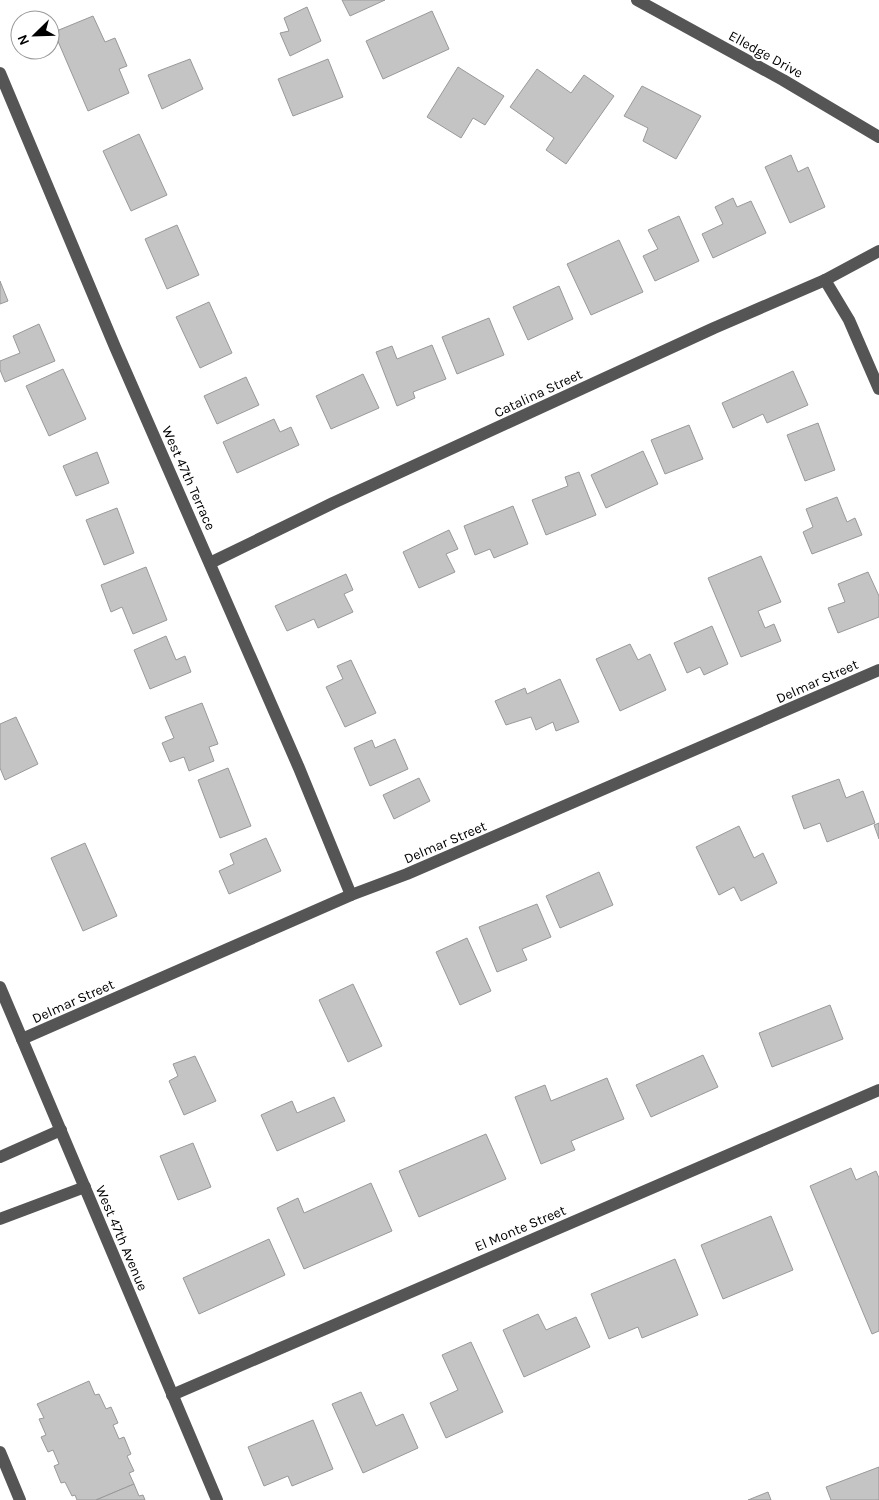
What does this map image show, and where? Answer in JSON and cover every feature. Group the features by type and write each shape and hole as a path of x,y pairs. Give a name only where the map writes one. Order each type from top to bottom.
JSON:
{"street":[{"name":"Elledge Drive","path":"636,0 783,80 879,137"},
{"name":"West 47th Terrace","path":"0,73 115,347 210,563 351,895"},
{"name":"Catalina Street","path":"210,563 333,503 714,328 825,280 879,251"},
{"path":"825,280 849,320 879,389"},
{"name":"Delmar Street","path":"22,1039 351,895 407,874 879,670"},
{"name":"West 47th Avenue","path":"0,987 217,1500"},
{"name":"El Monte Street","path":"172,1395 879,1090"},
{"path":"0,1157 61,1130"},
{"path":"0,1219 85,1187"},
{"path":"0,1452 20,1500"}],"building":[{"path":"342,0 385,0 350,16"},
{"path":"307,7 321,41 290,56 280,33 289,31 284,18"},
{"path":"432,11 449,49 383,79 366,41"},
{"path":"93,16 105,42 115,38 127,66 119,69 129,93 88,111 60,46 60,30"},
{"path":"190,59 203,89 162,109 148,75"},
{"path":"328,59 343,97 293,116 278,79"},
{"path":"458,67 504,96 485,125 473,118 461,138 427,117"},
{"path":"537,69 571,93 584,75 614,96 566,164 546,150 554,138 510,107"},
{"path":"642,86 701,116 676,159 643,141 648,128 624,116"},
{"path":"139,134 167,195 131,211 103,151"},
{"path":"791,155 798,172 808,167 825,207 790,223 765,167"},
{"path":"733,198 737,207 751,201 766,233 713,258 702,234 723,224 715,207"},
{"path":"679,216 699,261 655,281 643,256 658,249 648,230"},
{"path":"177,225 199,275 167,289 145,239"},
{"path":"619,240 643,292 591,315 567,264"},
{"path":"0,281 8,301 0,304"},
{"path":"559,286 573,319 528,340 513,307"},
{"path":"209,302 232,353 200,368 176,317"},
{"path":"489,318 504,355 457,374 442,337"},
{"path":"39,324 55,361 5,382 0,370 0,361 20,353 13,336"},
{"path":"432,345 446,379 413,392 415,398 397,406 376,352 392,346 397,359"},
{"path":"63,369 86,419 49,436 26,386"},
{"path":"793,371 808,405 767,423 763,414 733,428 722,403"},
{"path":"363,374 379,408 331,429 316,396"},
{"path":"246,377 259,405 217,424 204,396"},
{"path":"274,419 280,432 291,427 299,445 237,473 223,442"},
{"path":"818,423 835,470 805,481 787,435"},
{"path":"689,425 703,459 665,474 651,440"},
{"path":"643,451 658,484 606,508 591,475"},
{"path":"97,452 109,483 76,496 63,466"},
{"path":"579,472 596,515 546,535 532,500 568,486 565,477"},
{"path":"837,497 847,522 855,518 862,535 812,554 803,532 813,527 806,509"},
{"path":"513,506 528,544 494,558 490,549 475,555 464,526"},
{"path":"117,508 134,553 104,565 86,520"},
{"path":"449,530 458,549 446,554 455,572 419,588 403,552"},
{"path":"761,556 781,602 758,611 765,628 774,624 781,641 741,657 708,578"},
{"path":"146,567 167,620 133,634 122,607 111,612 101,585"},
{"path":"868,572 879,596 879,617 838,633 828,608 845,602 838,584"},
{"path":"346,574 353,590 344,594 353,612 318,628 314,619 287,631 275,606"},
{"path":"712,626 728,664 704,675 700,667 687,673 674,643"},
{"path":"166,636 176,660 185,656 191,672 150,689 134,650"},
{"path":"630,644 638,660 650,654 666,690 620,711 596,659"},
{"path":"351,660 376,713 345,727 326,687 343,679 337,666"},
{"path":"560,679 579,722 556,731 553,722 536,730 531,717 506,725 495,701 525,688 527,694"},
{"path":"202,703 218,744 209,747 214,761 189,771 184,757 170,762 162,743 174,738 165,717"},
{"path":"16,717 38,764 5,780 0,768 0,724"},
{"path":"395,739 408,769 370,786 354,748 372,740 375,748"},
{"path":"228,768 251,826 220,838 198,780"},
{"path":"419,778 430,801 394,819 383,795"},
{"path":"839,779 846,798 863,791 875,823 827,842 820,823 804,829 792,796"},
{"path":"879,823 879,839 874,825"},
{"path":"739,826 754,858 763,853 777,883 741,901 734,887 719,895 696,847"},
{"path":"266,838 281,871 229,894 219,871 234,864 230,854"},
{"path":"85,843 117,916 83,931 51,858"},
{"path":"599,872 613,905 560,928 546,896"},
{"path":"537,904 551,937 522,949 527,960 497,972 479,927"},
{"path":"467,938 491,991 460,1005 436,952"},
{"path":"353,984 382,1046 348,1062 319,1000"},
{"path":"830,1005 843,1039 772,1067 759,1033"},
{"path":"703,1055 718,1087 651,1117 636,1085"},
{"path":"195,1056 216,1101 184,1115 169,1081 178,1076 173,1064"},
{"path":"607,1078 624,1119 571,1141 575,1150 541,1164 515,1097 545,1085 551,1101"},
{"path":"334,1097 345,1121 277,1151 261,1115 292,1101 297,1113"},
{"path":"486,1134 506,1179 419,1217 399,1171"},
{"path":"193,1143 211,1187 178,1200 160,1156"},
{"path":"851,1168 856,1180 876,1171 879,1178 879,1331 872,1334 810,1186"},
{"path":"371,1183 392,1231 304,1269 277,1208 298,1198 304,1213"},
{"path":"771,1216 793,1270 723,1299 701,1245"},
{"path":"269,1239 285,1275 199,1314 183,1278"},
{"path":"675,1259 698,1315 642,1338 638,1327 609,1339 591,1294"},
{"path":"538,1314 546,1330 576,1317 590,1347 524,1377 503,1330"},
{"path":"471,1342 503,1412 446,1438 430,1403 458,1390 442,1355"},
{"path":"89,1381 95,1395 99,1394 106,1409 111,1407 118,1423 113,1425 119,1439 124,1437 131,1454 127,1456 134,1471 129,1473 134,1484 96,1500 77,1500 75,1495 72,1496 65,1482 61,1483 54,1466 59,1464 53,1450 48,1452 41,1437 46,1435 39,1419 44,1418 37,1404"},
{"path":"361,1392 376,1426 403,1414 418,1448 363,1473 332,1404"},
{"path":"313,1420 333,1469 292,1486 288,1476 264,1486 248,1447"},
{"path":"879,1467 879,1500 831,1500 826,1487"},
{"path":"134,1484 139,1496 143,1495 145,1500 96,1500"},
{"path":"768,1492 771,1500 748,1500"}]}
